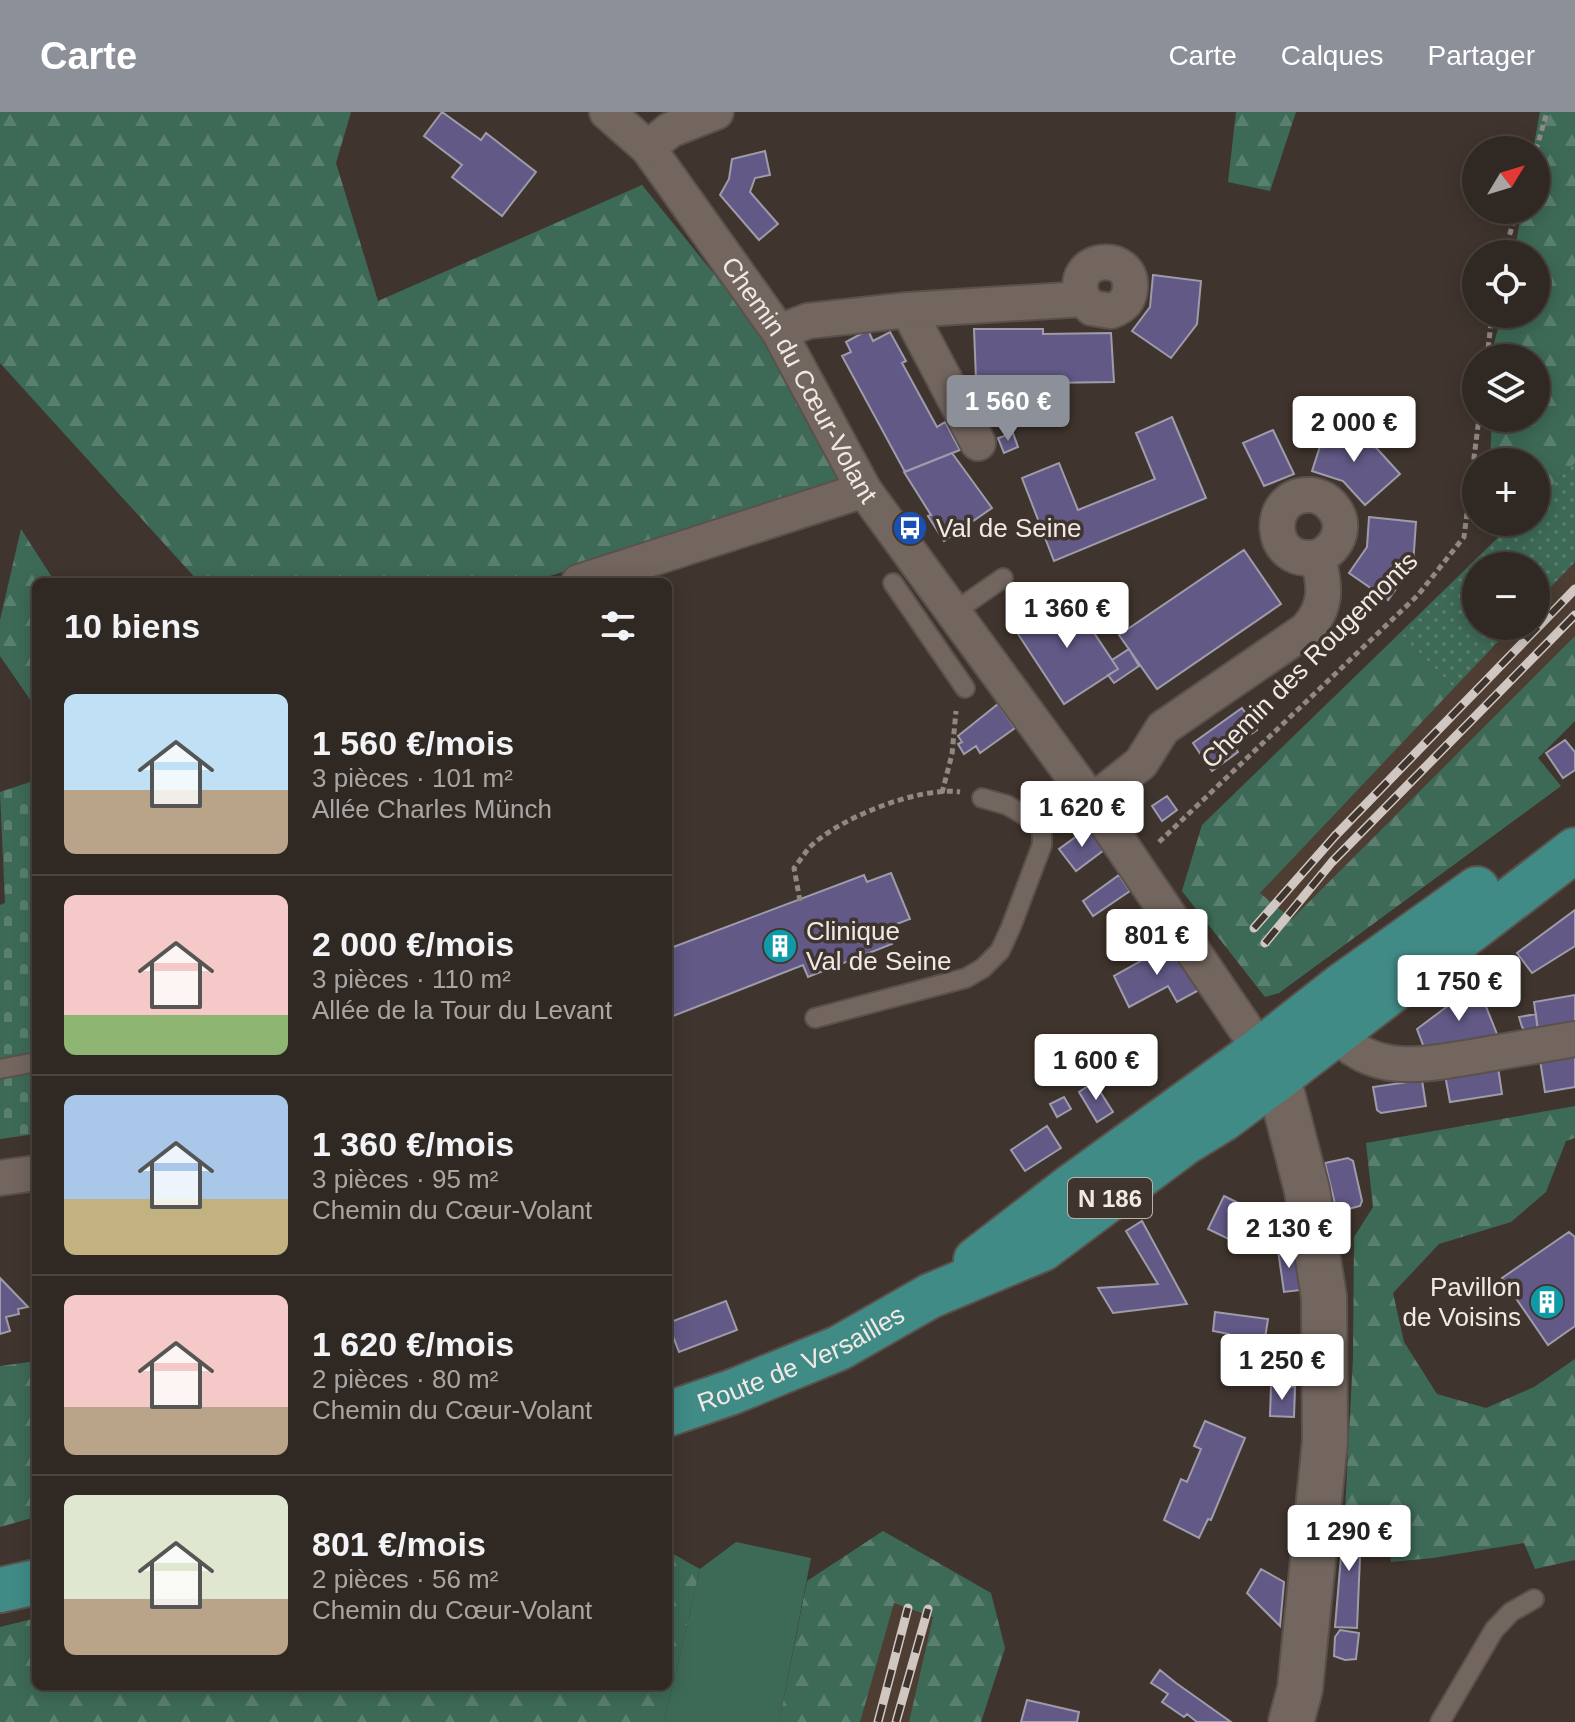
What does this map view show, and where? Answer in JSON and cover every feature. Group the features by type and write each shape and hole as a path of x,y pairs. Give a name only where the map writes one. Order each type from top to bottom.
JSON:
{"main road":[{"name":"Route de Versailles","path":"672,1413 732,1392 839,1348 930,1296 1042,1249 1184,1143 1223,1119 1269,1064 1575,820"},
{"name":"Route de Versailles","path":"1324,1021 1575,850"},
{"path":"0,1590 32,1583"}],"street":[{"name":"Chemin du Cœur-Volant","path":"607,112 662,130 779,332 864,490 1088,797 1269,1064"},
{"path":"662,130 716,112"},
{"path":"779,332 808,321 908,310 1083,299"},
{"path":"908,310 978,443"},
{"path":"591,578 864,490"},
{"path":"1088,797 1141,763 1163,728 1310,625 1323,603 1324,585 1318,557"},
{"path":"1324,1021 1357,1050 1388,1064 1418,1066 1575,1039"},
{"path":"1269,1064 1307,1190 1324,1297 1325,1441 1300,1689 1291,1722"},
{"path":"0,1178 32,1174"}],"lane":[{"path":"954,612 1003,578"},
{"path":"893,583 965,688"},
{"path":"1038,823 1088,797"},
{"path":"815,1018 966,978 983,968 1000,951 1038,861 1042,834 1038,823 1007,805 982,798"},
{"path":"0,1069 32,1063"},
{"path":"1440,1722 1494,1630 1511,1612 1534,1599"}],"path":[{"path":"1540,136 1547,112"},
{"name":"Chemin des Rougemonts","path":"1135,865 1418,595 1464,537 1477,432"},
{"path":"942,793 952,754"},
{"path":"800,901 794,868 809,848 826,835 883,804 917,795 956,791 982,798"}],"shaded area":[{"path":"1575,463 1575,721 1538,758 1561,786 1279,993 1265,997 1182,891 1202,825 1462,572 1462,640 1550,640 1550,552 1483,552 1500,536 1550,536 1550,487"},
{"path":"883,1531 928,1558 1005,1648 981,1722 779,1722 807,1581"}],"green space":[{"path":"0,112 351,112 336,163 378,301 642,185 770,343 843,483 544,578 195,578 0,363"},
{"path":"1236,112 1296,112 1270,191 1228,182"},
{"path":"1540,112 1575,112 1575,463 1550,487 1550,448 1491,448 1491,432 1550,432 1550,344 1494,344 1498,328 1550,328 1550,240 1517,240 1519,224 1550,224 1550,136 1536,136"},
{"path":"1575,463 1575,562 1550,588 1550,552 1483,552 1500,536 1550,536 1550,487"},
{"path":"21,529 52,578 32,578 32,702 0,656 0,620"},
{"path":"1462,573 1462,640 1500,640 1454,688 1400,633"},
{"path":"1400,633 1454,688 1260,893 1292,919 1575,636 1575,721 1538,758 1561,786 1279,993 1265,997 1182,891 1202,825"},
{"path":"32,781 32,1135 0,1139 0,905 5,903 0,792"},
{"path":"1575,1106 1575,1138 1566,1141 1546,1192 1511,1222 1439,1244 1393,1293 1404,1342 1437,1394 1486,1408 1534,1387 1575,1359 1575,1560 1535,1569 1524,1543 1391,1562 1385,1515 1345,1510 1353,1358 1354,1237 1373,1207 1366,1143"},
{"path":"32,1362 32,1518 0,1527 0,1366"},
{"path":"883,1531 991,1593 1005,1648 981,1722 909,1722 933,1617 894,1603 860,1722 779,1722 807,1581"},
{"path":"736,1542 811,1558 779,1722 664,1722 700,1569"},
{"path":"672,1553 700,1569 672,1688"},
{"path":"32,1619 32,1690 672,1690 664,1722 0,1722 0,1627"}],"building":[{"path":"442,112 481,140 486,133 536,172 502,216 452,177 462,165 424,136"},
{"path":"765,151 770,175 755,178 750,192 778,224 759,240 720,195 729,179 732,159"},
{"path":"1153,275 1201,281 1197,324 1171,358 1132,331 1150,307"},
{"path":"974,329 1043,329 1043,334 1111,333 1114,382 1045,383 1045,378 976,379"},
{"path":"868,330 873,341 890,332 906,361 902,363 937,427 945,422 960,450 905,472 842,356 851,352 846,342"},
{"path":"1172,417 1206,498 1054,561 1022,478 1059,463 1078,510 1155,479 1136,433"},
{"path":"1326,428 1370,441 1400,474 1365,505 1343,481 1312,471"},
{"path":"1273,430 1294,474 1264,486 1243,443"},
{"path":"1013,433 1018,447 1004,453 998,438"},
{"path":"952,453 992,508 944,541 904,472"},
{"path":"1369,517 1416,522 1413,565 1388,600 1349,573 1367,547"},
{"path":"1244,550 1281,604 1157,689 1119,635"},
{"path":"1069,595 1118,669 1064,704 1016,631"},
{"path":"1129,649 1139,666 1114,683 1108,675 1118,669 1112,660"},
{"path":"998,704 1015,728 980,753 976,746 964,754 958,744 962,742 958,736"},
{"path":"1242,708 1257,730 1234,746 1238,752 1212,771 1193,743"},
{"path":"1565,740 1575,752 1575,770 1563,778 1546,753"},
{"path":"1167,796 1177,810 1162,821 1152,806"},
{"path":"1088,828 1104,850 1076,871 1059,849"},
{"name":"Clinique Val de Seine","path":"891,873 910,919 886,928 892,944 808,977 803,965 672,1016 672,947 864,875 867,882"},
{"path":"1119,875 1130,891 1093,916 1083,901"},
{"path":"1575,910 1575,946 1532,973 1517,953"},
{"path":"1173,943 1199,990 1177,1002 1168,986 1129,1007 1114,976"},
{"path":"1477,984 1497,1034 1494,1038 1425,1050 1417,1029"},
{"path":"1575,995 1575,1025 1538,1031 1534,1002"},
{"path":"1536,1014 1538,1031 1527,1033 1519,1017"},
{"path":"1575,1055 1575,1087 1545,1092 1540,1060"},
{"path":"1498,1067 1502,1094 1450,1102 1445,1075"},
{"path":"1422,1080 1426,1106 1381,1113 1377,1110 1373,1087"},
{"path":"1094,1082 1113,1112 1097,1122 1079,1092"},
{"path":"1064,1097 1071,1109 1057,1117 1050,1104"},
{"path":"1047,1126 1061,1148 1025,1171 1011,1150"},
{"path":"1348,1158 1353,1161 1362,1201 1360,1206 1337,1212 1325,1163"},
{"path":"1224,1196 1259,1213 1243,1246 1208,1229"},
{"path":"1142,1221 1187,1304 1113,1313 1098,1288 1158,1284 1126,1231"},
{"name":"Pavillon de Voisins","path":"1569,1232 1575,1237 1575,1326 1548,1345 1502,1278"},
{"path":"1294,1248 1301,1290 1284,1292 1278,1250"},
{"path":"0,1278 28,1307 18,1309 19,1314 6,1317 10,1331 0,1334"},
{"path":"726,1301 737,1330 679,1352 672,1334 672,1321"},
{"path":"1215,1312 1268,1319 1259,1377 1223,1372 1229,1334 1213,1331"},
{"path":"1271,1386 1295,1387 1294,1417 1270,1416"},
{"path":"1205,1421 1245,1438 1211,1520 1208,1519 1199,1538 1164,1520 1181,1479 1187,1482 1201,1449 1194,1446"},
{"path":"1345,1510 1359,1511 1357,1628 1335,1627"},
{"path":"1261,1569 1284,1582 1280,1626 1247,1593"},
{"path":"1340,1630 1359,1633 1356,1659 1345,1660 1334,1656 1335,1637"},
{"path":"1160,1670 1231,1722 1197,1722 1162,1702 1168,1694 1151,1683"},
{"path":"1027,1700 1079,1712 1077,1722 1021,1722"}],"railway":[{"path":"1254,928 1335,836 1575,589"},
{"path":"1265,943 1332,862 1575,615"},
{"path":"878,1722 908,1608"},
{"path":"896,1722 928,1609"}],"place":[{"name":"Val de Seine","path":"910,528"},
{"name":"Clinique Val de Seine","path":"780,946"},
{"name":"Pavillon de Voisins","path":"1547,1302"}]}
